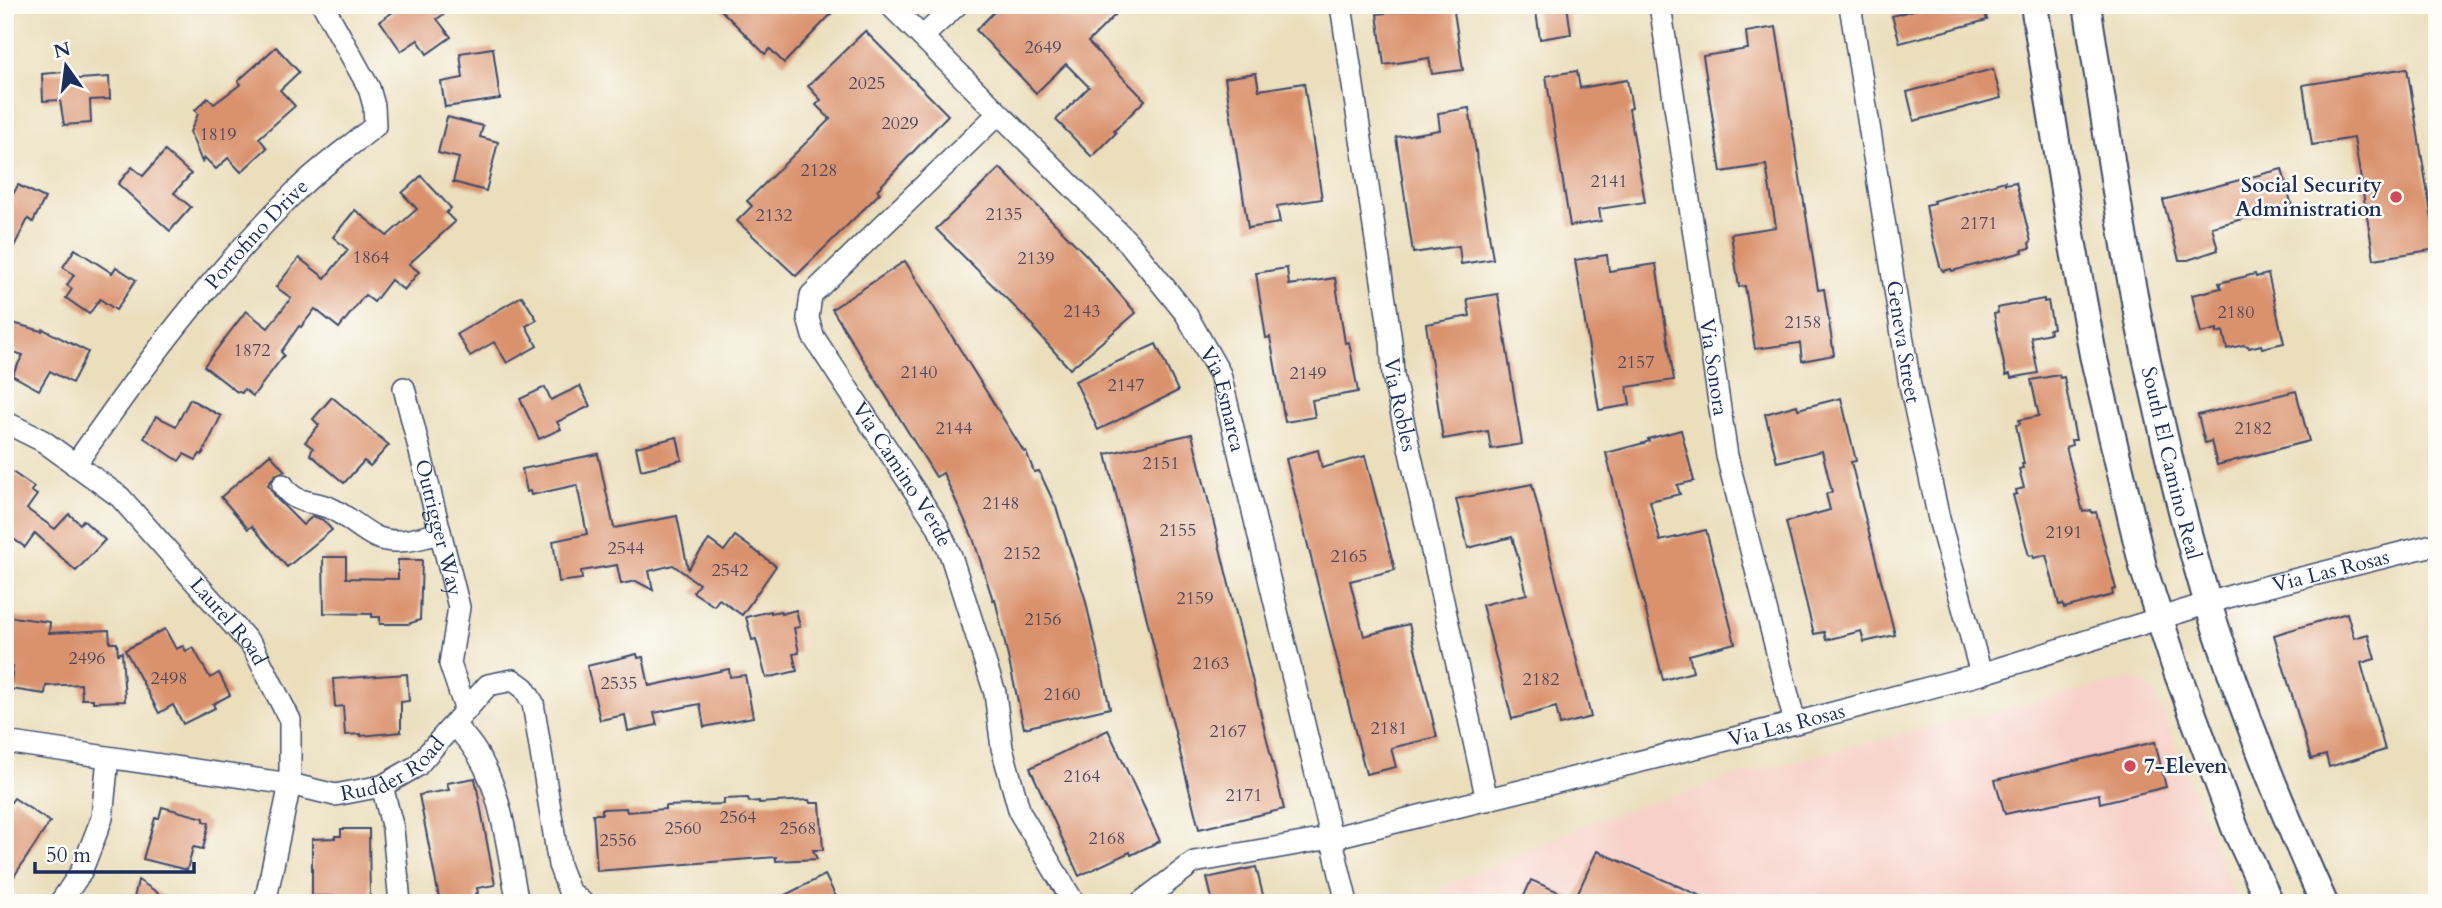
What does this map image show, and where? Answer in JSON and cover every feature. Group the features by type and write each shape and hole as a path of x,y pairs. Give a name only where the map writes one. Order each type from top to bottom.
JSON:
{"main road":[{"path":"2034,5 2093,355 2143,567 2176,669 2235,828 2270,903"},
{"name":"South El Camino Real","path":"2087,5 2126,251 2172,468 2223,650 2282,809 2324,903"}],"street":[{"name":"Portofino Drive","path":"75,465 147,361 228,263 298,189 375,126 374,106 369,88 323,5"},
{"name":"Via Esmarca","path":"890,5 1128,242 1186,314 1220,374 1346,903"},
{"path":"922,37 957,5"},
{"name":"Via Robles","path":"1341,5 1391,341 1393,375 1487,800"},
{"name":"Via Sonora","path":"1660,5 1727,456 1796,723"},
{"name":"Geneva Street","path":"1850,5 1910,385 1939,519 1981,674"},
{"name":"Via Camino Verde","path":"998,114 811,295 808,318 813,336 937,525 951,556 995,693 1002,748 1020,813 1073,903"},
{"name":"Outrigger Way","path":"404,388 459,607 450,664 459,717"},
{"name":"Laurel Road","path":"5,422 43,441 120,497 253,647 290,720 290,784 265,903"},
{"path":"283,485 288,494 304,503 329,507 378,538 410,541 440,533"},
{"name":"Via Las Rosas","path":"1140,903 1194,862 1331,838 1796,723 1981,674 2241,593 2437,544"},
{"name":"Rudder Road","path":"5,742 290,784 335,795 382,786 416,766 488,685 513,680 524,688 533,703 559,865 569,891 583,903"},
{"path":"459,717 493,781 518,903"},
{"path":"60,903 80,872 102,818 108,758"},
{"path":"382,786 393,830 400,903"}],"shaded area":[{"path":"2128,679 2146,683 2155,693 2237,903 1433,903 1444,887 1599,819 1755,771"}],"building":[{"path":"403,5 457,5 437,19 451,37 427,54 418,40 401,51 380,21"},
{"path":"716,5 840,5 784,63 770,49 765,54"},
{"path":"1001,5 1125,5 1088,42 1145,100 1092,157 1056,120 1089,87 1066,64 1036,93 976,30"},
{"path":"1453,5 1463,70 1432,74 1429,58 1384,65 1377,14"},
{"path":"1535,5 1567,5 1571,34 1540,39"},
{"path":"1931,5 1983,5 1987,20 1900,43 1892,16"},
{"path":"1776,27 1818,290 1824,289 1834,355 1802,361 1800,343 1755,349 1745,286 1739,287 1731,234 1776,227 1766,165 1721,172 1703,56 1748,49 1746,32"},
{"path":"865,31 948,115 877,190 880,193 796,276 737,221 752,206 747,201 830,119 816,105 821,100 808,86"},
{"path":"276,47 299,72 280,90 295,106 259,138 267,148 241,172 228,158 216,169 205,158 202,162 190,132 198,114 195,110 208,98 214,104 241,84 238,81"},
{"path":"493,48 500,99 445,107 441,82 463,78 460,53"},
{"name":"Social Security Administration","path":"2407,68 2437,249 2374,259 2354,138 2312,145 2303,85"},
{"path":"1993,69 2001,98 1914,121 1907,92"},
{"path":"1577,71 1580,88 1627,80 1632,108 1629,109 1645,202 1599,209 1601,221 1570,226 1546,76"},
{"path":"64,72 65,80 109,77 110,99 90,100 91,123 64,125 60,100 43,101 42,74"},
{"path":"1256,73 1259,90 1304,83 1322,199 1277,206 1280,223 1248,228 1225,78"},
{"path":"1469,108 1493,259 1461,264 1459,246 1413,253 1396,137 1440,130 1438,113"},
{"path":"447,117 483,126 480,137 498,142 486,191 453,182 459,158 438,153"},
{"path":"165,151 191,174 174,193 191,207 170,231 118,184 132,167 143,176"},
{"path":"1000,168 1087,256 1136,313 1070,369 1035,327 936,229"},
{"path":"2282,169 2292,206 2212,227 2218,250 2188,260 2179,260 2163,200"},
{"path":"421,176 451,208 446,213 455,222 409,264 419,272 404,290 391,280 374,302 365,295 339,328 315,309 301,327 299,326 281,352 284,355 253,396 244,389 242,393 236,391 204,366 246,311 268,328 291,298 276,287 299,258 325,278 348,250 333,237 355,210 387,236 417,209 402,193"},
{"path":"2005,181 2005,184 2016,182 2031,242 2030,248 1990,261 1943,271 1926,205"},
{"path":"18,185 45,198 33,222 28,219 5,264 5,209"},
{"path":"75,249 112,273 116,267 136,280 116,310 100,299 89,314 66,298 72,289 67,285 74,275 63,267"},
{"path":"1607,255 1609,271 1656,264 1674,380 1627,387 1630,405 1599,410 1575,260"},
{"path":"905,261 1024,452 1026,451 1034,472 1039,471 1056,507 1085,598 1110,708 1024,728 995,599 993,600 973,538 943,473 936,477 832,309"},
{"path":"1287,268 1289,285 1335,278 1345,343 1349,342 1358,392 1312,400 1315,417 1285,422 1270,337 1266,338 1256,273"},
{"path":"2255,274 2256,277 2268,274 2284,343 2262,348 2261,345 2249,348 2243,345 2227,349 2223,331 2217,333 2217,329 2201,333 2192,295 2221,288 2219,283"},
{"path":"1498,294 1522,444 1491,449 1488,431 1443,439 1426,324 1470,316 1467,299"},
{"path":"522,296 537,320 526,326 537,346 507,363 494,342 470,356 457,334"},
{"path":"2044,299 2044,302 2048,301 2053,328 2049,329 2050,333 2031,337 2038,373 2011,378 2010,374 2006,375 1994,314 1998,313 1997,308"},
{"path":"5,321 42,331 43,329 88,352 72,383 50,371 39,390 12,375 23,355 5,349"},
{"path":"1156,344 1178,391 1098,430 1075,381"},
{"path":"2059,375 2060,378 2064,377 2076,440 2071,440 2072,445 2066,447 2083,512 2096,512 2116,589 2112,590 2113,595 2064,608 2063,604 2059,605 2046,555 2034,558 2033,555 2029,556 2013,495 2017,494 2016,490 2024,488 2019,469 2023,468 2024,464 2016,425 2020,424 2019,420 2039,416 2031,380"},
{"path":"580,386 590,406 557,422 561,429 539,439 520,399 545,387 551,400"},
{"path":"2296,391 2309,441 2217,465 2211,441 2205,443 2198,415"},
{"path":"332,397 389,445 370,466 364,461 344,483 310,454 313,448 305,442 319,425 313,419"},
{"path":"1841,398 1856,461 1851,462 1895,635 1864,642 1861,631 1826,640 1824,632 1814,634 1786,522 1830,510 1826,494 1832,492 1822,451 1777,462 1765,414 1797,405 1798,409"},
{"path":"190,399 221,416 202,455 196,460 184,454 179,461 144,438 156,416 176,426"},
{"path":"1681,430 1694,481 1677,485 1680,494 1650,501 1660,541 1706,530 1735,643 1689,655 1693,672 1663,680 1606,453"},
{"path":"1192,434 1284,809 1199,829 1106,454"},
{"path":"677,437 682,460 641,470 636,447"},
{"path":"1318,450 1322,468 1365,456 1395,570 1350,581 1357,609 1364,636 1409,624 1437,737 1391,748 1396,767 1366,774 1286,459"},
{"path":"270,454 285,471 275,475 268,485 277,499 303,525 313,516 323,520 332,530 287,567 252,526 248,529 221,497"},
{"path":"598,454 614,528 677,516 688,569 709,540 724,551 735,536 776,566 742,615 719,599 714,606 693,592 699,584 673,565 649,571 653,590 636,581 621,584 617,565 581,571 582,579 559,582 553,541 587,534 577,485 531,495 530,491 527,492 522,469"},
{"path":"5,467 34,487 31,491 37,495 27,509 55,529 69,514 80,524 83,520 105,540 76,571 35,533 25,547 5,533"},
{"path":"1532,484 1591,717 1560,725 1556,707 1512,719 1482,605 1527,594 1517,554 1512,537 1468,548 1456,499"},
{"path":"323,557 346,557 346,578 398,579 398,560 422,560 420,620 408,624 380,624 380,617 372,617 372,614 324,613"},
{"path":"796,610 800,627 794,628 799,653 793,654 797,671 766,678 756,639 752,640 746,617 771,611 780,611 781,614"},
{"path":"2347,613 2354,638 2368,634 2375,659 2361,663 2385,750 2329,767 2326,755 2311,759 2274,635"},
{"path":"5,616 50,622 49,633 109,630 110,643 117,643 118,654 122,652 125,701 93,702 93,699 82,699 81,684 46,686 45,694 10,689 13,666 5,665"},
{"path":"165,629 176,649 183,646 186,651 193,647 210,678 219,673 230,695 213,704 215,708 183,724 173,705 159,713 125,650"},
{"path":"637,654 638,658 643,657 649,686 729,669 730,677 745,675 753,717 704,727 700,704 654,713 657,725 628,731 625,715 600,720 587,666"},
{"path":"407,674 409,701 401,702 401,732 345,735 343,706 335,707 333,679"},
{"path":"1108,730 1160,841 1079,876 1030,768"},
{"path":"2155,742 2166,787 2100,803 2099,794 2005,814 1995,780"},
{"path":"475,778 495,885 477,888 476,903 440,903 419,795 449,790 447,783"},
{"path":"14,798 50,822 5,890 5,810"},
{"path":"748,798 749,802 759,803 809,800 810,803 820,803 823,850 813,850 817,859 776,861 776,857 597,871 593,814 602,814 602,809 626,808 627,812 665,809 665,806 724,804 724,799"},
{"path":"162,807 204,818 204,821 209,823 203,849 193,847 187,870 143,859 155,818 159,818"},
{"path":"341,829 369,829 370,902 340,903 340,900 335,900 335,896 312,896 312,839 341,836"},
{"path":"1597,851 1717,903 1521,903 1531,880 1575,899"},
{"path":"1256,867 1265,903 1213,903 1207,878"},
{"path":"825,875 839,903 769,903"},
{"path":"138,880 174,903 133,903"}],"place":[{"name":"Social Security Administration","path":"2396,197"},
{"name":"7-Eleven","path":"2130,766"}]}
